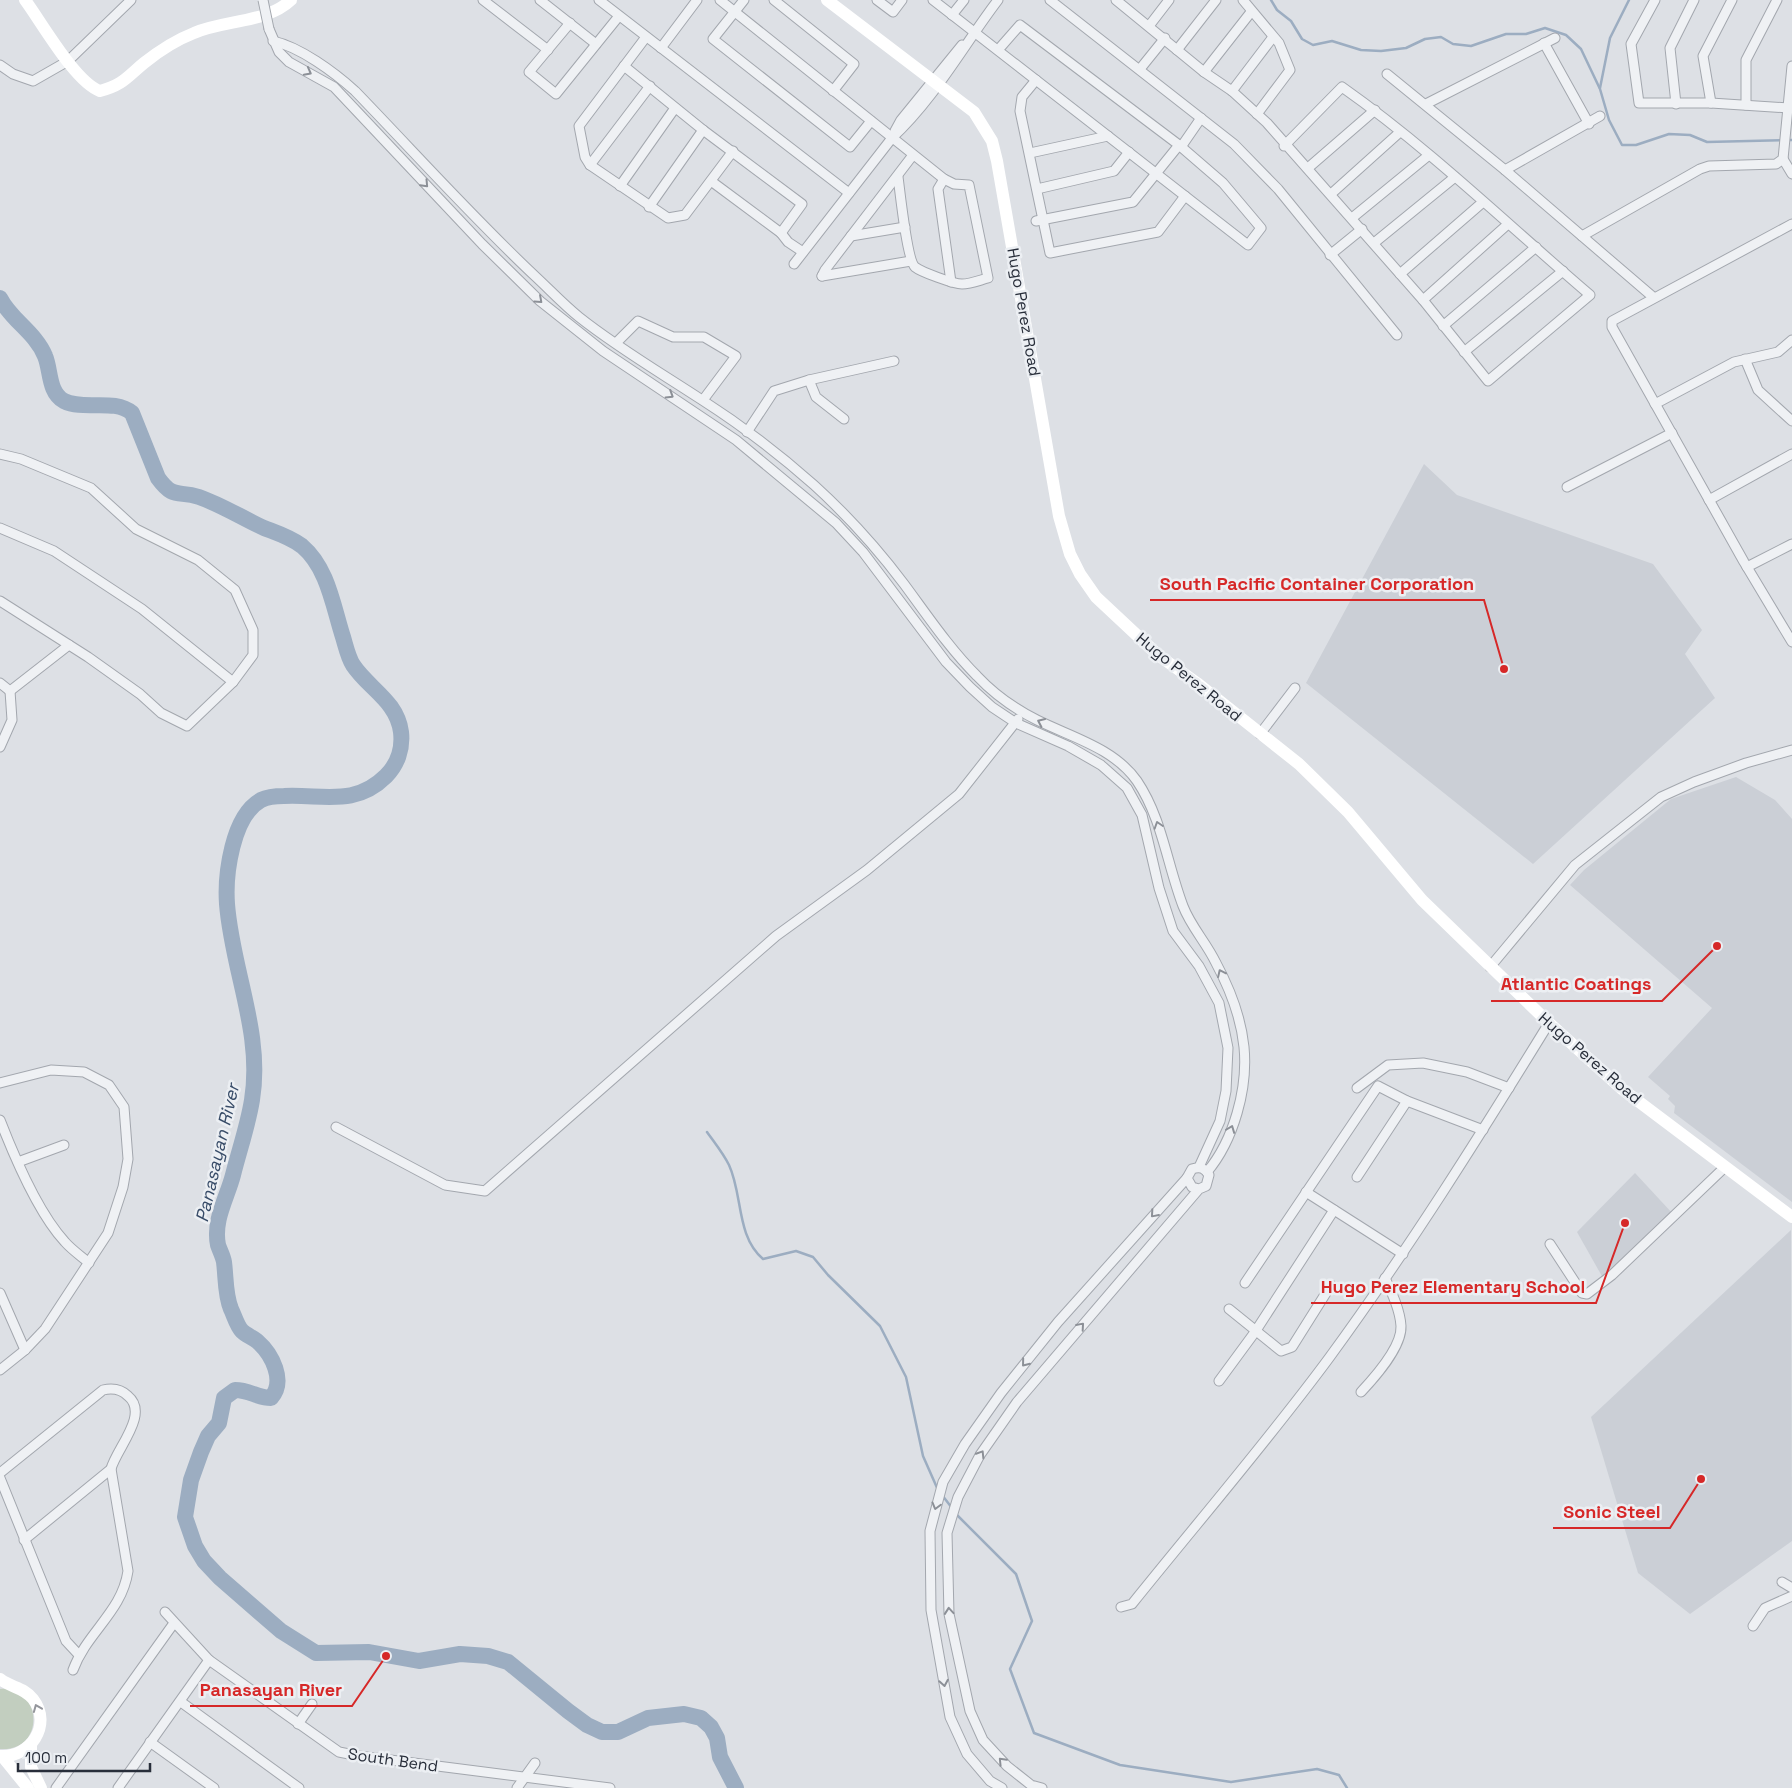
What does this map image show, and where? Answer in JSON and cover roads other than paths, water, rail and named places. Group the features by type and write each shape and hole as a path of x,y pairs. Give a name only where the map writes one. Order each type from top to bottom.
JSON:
{"street":[{"path":"25,0 68,61 90,88 100,91 128,80 144,64 167,47 194,32 279,10 291,0"},
{"path":"0,64 13,74 33,81 68,61 131,0"},
{"path":"262,0 269,29 279,52 289,62 334,88 482,244 540,301 603,351 700,414 736,440 836,523 863,552 946,662 992,707 1016,723 1084,754 1101,765 1127,788 1142,815 1159,888 1173,931 1199,966 1218,1003 1228,1048 1226,1091 1220,1121 1203,1170 1208,1183 1199,1189 1017,1402 980,1455 958,1497 947,1534 949,1614 970,1711 983,1740 1000,1759 1031,1785 1042,1788"},
{"path":"484,0 548,50"},
{"path":"540,0 596,44"},
{"path":"599,0 849,193"},
{"path":"660,48 697,0"},
{"path":"720,0 944,179 954,184 969,185 988,278 962,284 952,282 915,267 911,261 898,177"},
{"path":"744,0 713,39 850,147 870,121"},
{"path":"774,0 854,64 833,90"},
{"name":"Hugo Perez Road","path":"828,0 974,112 983,124 994,148 1059,516 1070,554 1080,574 1096,597 1158,655 1197,682 1299,764 1348,812 1422,900 1490,967 1622,1089 1792,1217"},
{"path":"878,0 893,12 902,0"},
{"path":"933,0 1248,245 1261,228 1223,183 1180,146 1020,25 998,50"},
{"path":"952,15 964,0"},
{"path":"794,264 892,138 901,120 935,82 949,58 974,32 998,0"},
{"path":"1050,0 1234,144 1278,189 1397,336"},
{"path":"1149,26 1169,0"},
{"path":"1177,50 1216,0"},
{"path":"1243,0 1251,12 1279,43 1290,70 1258,114"},
{"path":"1655,0 1631,44 1639,103 1711,103 1789,108"},
{"path":"1676,104 1670,48 1694,0"},
{"path":"1711,103 1703,56 1732,0"},
{"path":"1746,105 1746,60 1777,0"},
{"path":"1122,2 1177,50 1258,114 1284,146 1308,168 1423,300 1488,382 1590,295 1429,155 1375,110 1342,87 1284,146"},
{"path":"1204,72 1251,12"},
{"path":"570,23 529,72 556,94 619,16"},
{"path":"646,37 579,126 585,157 590,164 649,207 668,218 685,215 733,151"},
{"path":"1232,92 1273,37"},
{"path":"1140,69 1165,38"},
{"path":"1426,104 1554,38"},
{"path":"273,41 285,44 330,69 344,80 493,237 579,317 650,368 703,400 788,463 846,516 868,540 937,630 978,677 1022,712 1096,747 1127,769 1137,781 1154,811 1173,880 1190,924 1214,958 1234,1000 1244,1047 1243,1080 1233,1125 1222,1150 1203,1170"},
{"path":"1544,43 1590,124"},
{"path":"624,66 675,108 802,204 781,233"},
{"path":"1792,66 1788,132 1783,160 1792,174"},
{"path":"1387,74 1505,170 1652,297"},
{"path":"1036,80 1020,104 1037,189 1039,220 1050,253 1158,232 1185,196"},
{"path":"590,164 650,86"},
{"path":"620,186 675,108"},
{"path":"1308,168 1375,110"},
{"path":"1505,170 1590,124 1600,116"},
{"path":"1039,220 1133,202 1201,118"},
{"path":"649,207 704,130"},
{"path":"1331,194 1400,132"},
{"path":"1030,153 1108,136"},
{"path":"1037,189 1114,171 1129,152"},
{"path":"911,261 822,276 914,155"},
{"path":"1352,218 1429,155"},
{"path":"1582,236 1700,169 1709,166 1776,164 1783,160"},
{"path":"1374,243 1455,177"},
{"path":"944,179 938,189 952,282"},
{"path":"711,181 781,233 788,242 803,252"},
{"path":"1400,274 1483,202"},
{"path":"1423,300 1508,224"},
{"path":"1791,637 1747,567 1709,500 1612,327 1612,321 1652,297 1792,224"},
{"path":"851,236 905,227"},
{"path":"1330,254 1362,229"},
{"path":"1442,326 1536,247"},
{"path":"1464,352 1563,272"},
{"path":"616,343 638,322 673,337 704,337 736,356 703,400"},
{"path":"1655,404 1734,362 1778,352 1792,340"},
{"path":"1745,359 1758,390 1792,422"},
{"path":"747,432 774,392 809,380 894,361"},
{"path":"809,380 816,398 844,419"},
{"path":"1567,487 1672,433"},
{"path":"0,454 21,459 91,488 136,529 198,560 235,590 253,630 252,655 233,682 187,726 161,713 140,694 69,645 0,601"},
{"path":"1709,500 1792,454"},
{"path":"0,528 54,551 142,609 233,682"},
{"path":"1747,567 1792,544"},
{"path":"10,691 69,645"},
{"path":"0,683 10,691 12,720 0,747"},
{"path":"1260,734 1295,688"},
{"path":"336,1126 446,1185 485,1190 776,936 867,870 959,794 1016,723 1022,712"},
{"path":"1490,967 1575,865 1661,797 1694,782 1746,763 1792,750"},
{"path":"1127,788 1137,781"},
{"path":"1121,1607 1132,1604 1327,1361 1403,1254 1483,1130 1549,1022"},
{"path":"1357,1088 1388,1065 1423,1062 1466,1072 1509,1088"},
{"path":"0,1084 51,1070 84,1072 109,1085 124,1108 128,1159 123,1187 108,1233 45,1329 25,1350 0,1370"},
{"path":"1245,1283 1378,1086 1407,1101 1483,1130"},
{"path":"1358,1177 1407,1101"},
{"path":"0,1120 18,1162 51,1222 65,1242 89,1263"},
{"path":"18,1162 64,1145"},
{"path":"1550,1244 1582,1292 1587,1294 1612,1275 1726,1166"},
{"path":"1002,1788 990,1781 967,1754 950,1717 931,1610 930,1531 943,1482 965,1444 1058,1322 1187,1178 1192,1169 1203,1170"},
{"path":"1187,1178 1192,1187 1199,1189"},
{"path":"1306,1192 1403,1254"},
{"path":"1219,1381 1255,1332 1334,1210"},
{"path":"1361,1392 1377,1375 1396,1344 1401,1328 1394,1298 1385,1278"},
{"path":"1229,1309 1280,1351 1292,1347 1331,1285"},
{"path":"0,1293 25,1350"},
{"path":"0,1473 93,1396 103,1390 112,1388 129,1396 135,1404 136,1416 128,1435 113,1459 111,1469 128,1571 125,1587 117,1604 79,1655 73,1670"},
{"path":"24,1540 111,1469"},
{"path":"0,1478 66,1641 79,1655"},
{"path":"1782,1582 1792,1588"},
{"path":"1753,1626 1765,1608 1792,1596"},
{"name":"South Bend","path":"165,1612 210,1660 331,1748 349,1755 610,1788"},
{"path":"56,1788 174,1623"},
{"path":"123,1786 150,1742 210,1660"},
{"path":"1,1756 18,1754 31,1744 40,1726 38,1707 25,1691 2,1683"},
{"path":"181,1702 299,1788"},
{"path":"298,1724 312,1704"},
{"path":"150,1742 214,1788"},
{"path":"31,1744 31,1767 41,1788"},
{"path":"1,1756 28,1788"},
{"path":"517,1788 536,1763"}],"waterway":[{"path":"1271,0 1277,10 1291,21 1302,39 1313,45 1332,41 1361,50 1381,51 1406,48 1425,39 1441,37 1453,44 1471,46 1506,34 1526,34 1545,28 1566,35 1581,49 1600,89 1609,120 1622,145 1636,145 1669,134 1690,135 1707,142 1792,140"},
{"path":"1600,88 1610,38 1629,0"},
{"name":"Panasayan River","path":"0,298 10,313 30,333 41,348 55,392 59,397 72,404 117,406 132,413 158,478 163,485 172,492 192,495 216,504 293,540 311,555 324,576 351,662 394,712 401,732 401,745 396,762 386,776 374,786 362,792 338,797 281,796 261,800 251,808 243,819 232,847 227,878 227,904 230,929 250,1026 254,1075 248,1119 233,1175 221,1209 217,1236 224,1262 231,1309 240,1329 263,1346 268,1353 275,1368 277,1384 271,1398 235,1390 224,1398 219,1423 208,1436 191,1480 185,1517 195,1546 204,1561 220,1578 281,1631 316,1653 369,1652 419,1661 460,1654 488,1656 508,1662 568,1711 587,1725 602,1732 618,1732 648,1718 684,1714 701,1718 711,1727 717,1738 720,1757 736,1788"},
{"path":"707,1132 729,1165 744,1227 754,1250 763,1259 796,1251 813,1257 828,1275 880,1326 906,1377 923,1456 938,1490"},
{"path":"942,1495 952,1508"},
{"path":"955,1513 1016,1574 1032,1621 1010,1669 1034,1733 1120,1765 1231,1782 1317,1769 1339,1775 1347,1788"}],"place":[{"name":"South Pacific Container Corporation","path":"1504,669"},
{"name":"Atlantic Coatings","path":"1717,946"},
{"name":"Hugo Perez Elementary School","path":"1625,1223"},
{"name":"Sonic Steel","path":"1701,1479"},
{"name":"Panasayan River","path":"386,1656"}]}
